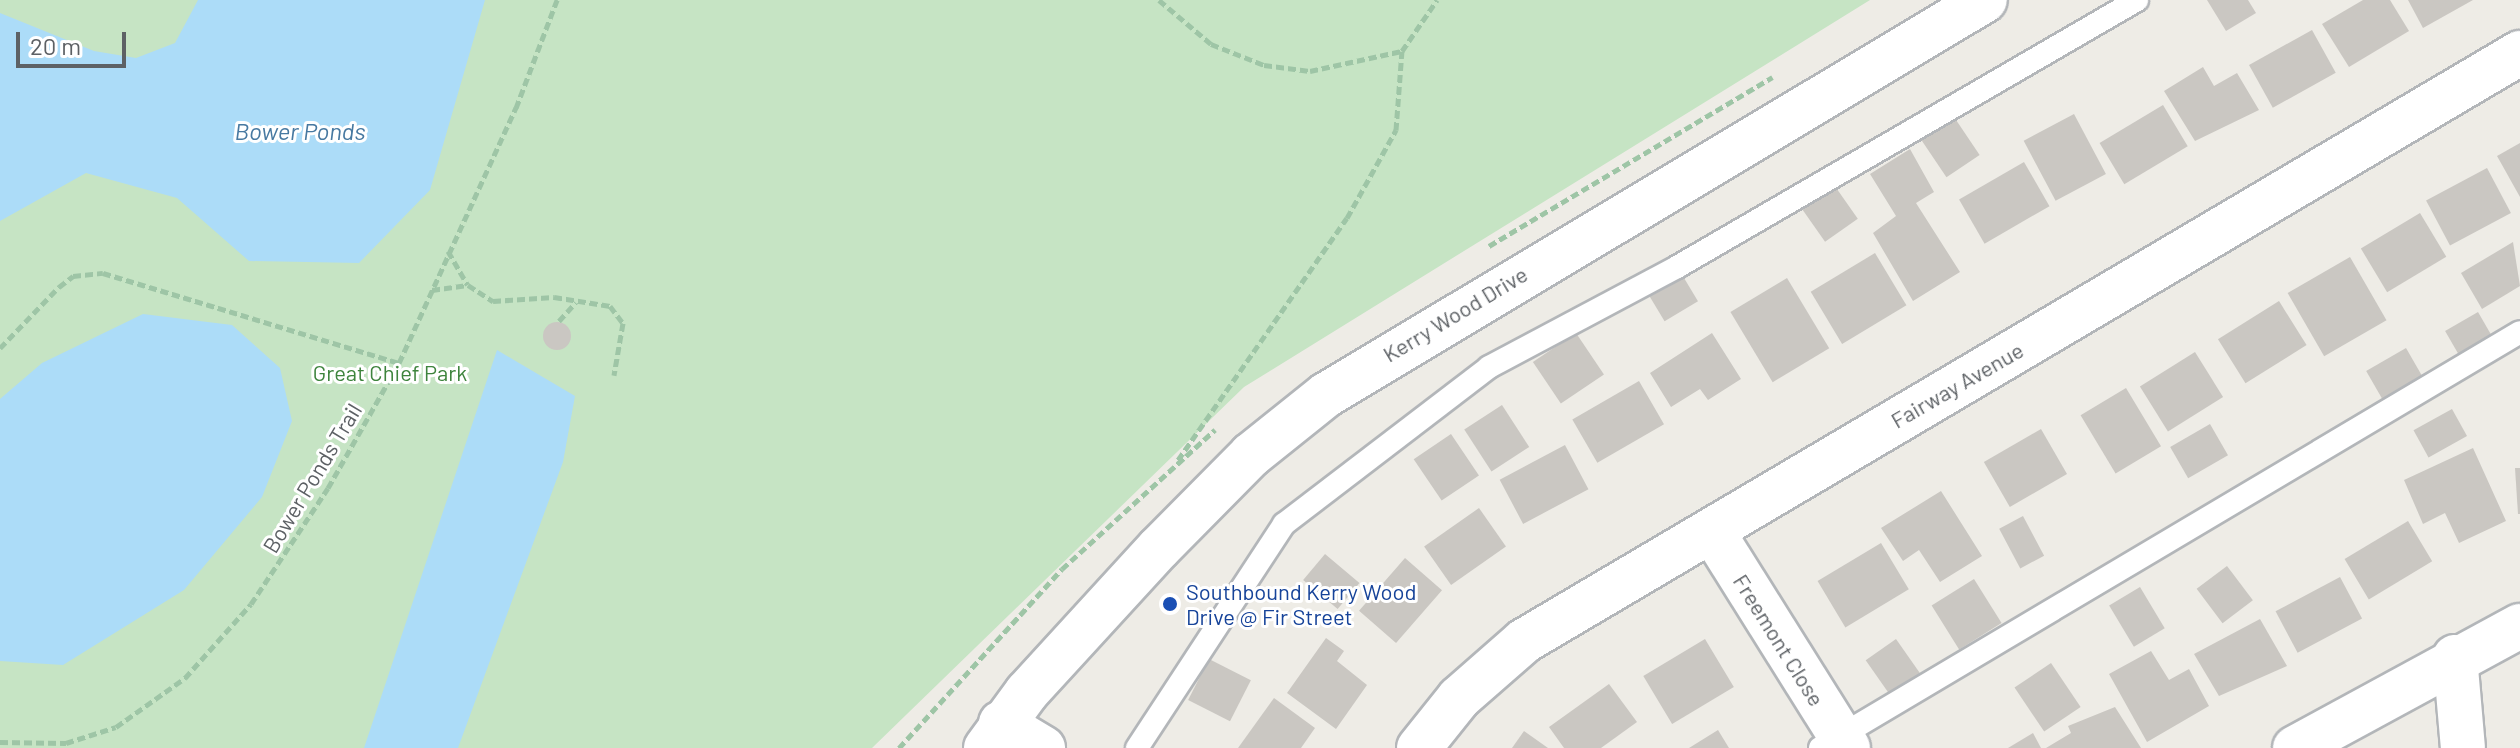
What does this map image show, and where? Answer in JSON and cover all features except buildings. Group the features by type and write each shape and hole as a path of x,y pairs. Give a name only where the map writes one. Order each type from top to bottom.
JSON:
{"street":[{"name":"Kerry Wood Drive","path":"987,740 1211,494 1326,395 1985,0"},
{"name":"Fairway Avenue","path":"1419,748 1459,698 1524,641 2520,53"},
{"name":"Freemont Close","path":"1712,531 1836,744"},
{"path":"2295,748 2455,657 2520,626"},
{"path":"2455,657 2463,748"},
{"path":"987,740 1043,748"}],"lane":[{"path":"1137,748 1284,524 1489,367 1677,267 2137,0"},
{"path":"1836,744 2520,332"}],"path":[{"name":"Bower Ponds Trail","path":"0,742 89,739 139,715 185,678 289,552 399,363 516,108 557,0"},
{"path":"1159,0 1211,44 1264,65 1329,70 1402,51"},
{"path":"1174,467 1347,218 1396,130 1402,51 1437,0"},
{"path":"448,251 468,285 493,301 576,302 610,306 623,323 614,375"},
{"path":"0,348 73,276 103,273 399,363"},
{"path":"431,291 468,285"},
{"path":"559,321 576,302"}],"green space":[{"name":"Great Chief Park","path":"0,0 1870,0 1244,387 872,748 0,748"}],"water":[{"name":"Bower Ponds","path":"198,0 485,0 430,190 359,263 249,261 177,198 86,173 0,221 0,13 94,51 136,58 175,43"},
{"path":"143,314 232,325 280,368 292,421 262,497 184,590 63,665 0,661 0,399 42,363"},
{"path":"497,350 575,396 563,462 458,748 364,748"}],"place":[{"name":"Southbound Kerry Wood Drive @ Fir Street","path":"1170,604"}]}
